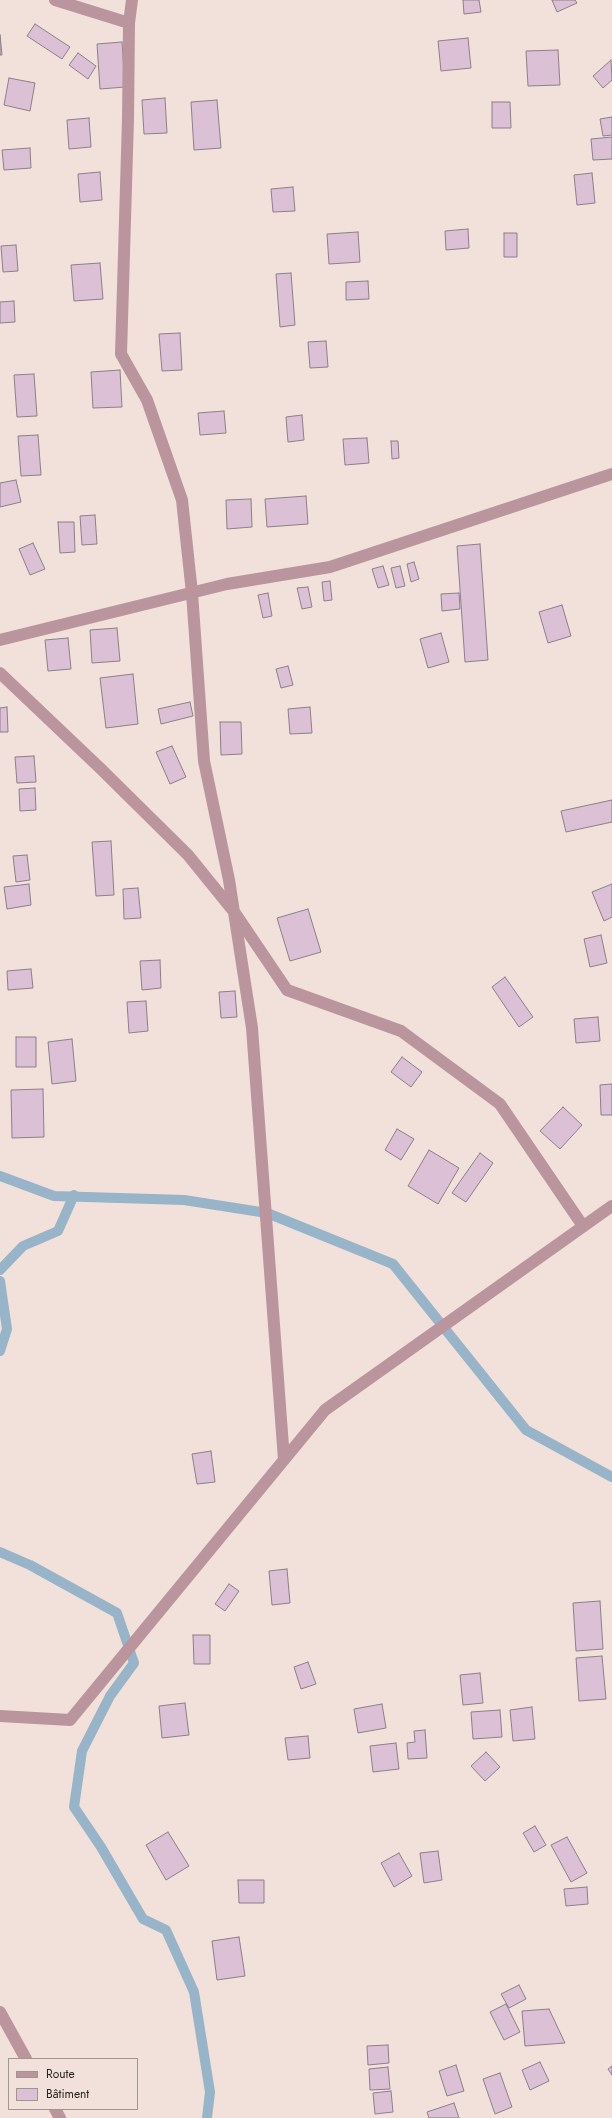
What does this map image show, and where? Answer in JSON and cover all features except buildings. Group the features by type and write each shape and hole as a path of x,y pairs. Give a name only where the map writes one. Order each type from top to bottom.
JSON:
{"street":[{"path":"55,0 129,23"},
{"path":"132,0 129,23 128,119 121,354 147,400 182,500 192,593 204,761 230,880 253,1036 284,1460"},
{"path":"0,640 227,584 330,567 612,474"},
{"path":"0,673 102,769 188,855 235,913 287,990 401,1031 500,1104 583,1226"},
{"path":"0,1716 70,1720 326,1410 612,1206"},
{"path":"0,2012 25,2058"}],"waterway":[{"path":"0,1176 54,1196 184,1200 267,1213 393,1264 526,1430 612,1477"},
{"path":"0,1270 23,1246 58,1231 74,1195"},
{"path":"0,1281 7,1329 0,1351"},
{"path":"0,1552 30,1565 117,1613 134,1663 110,1696 82,1751 74,1807 101,1847 143,1919 166,1930 194,1992 210,2092 207,2118"}]}
